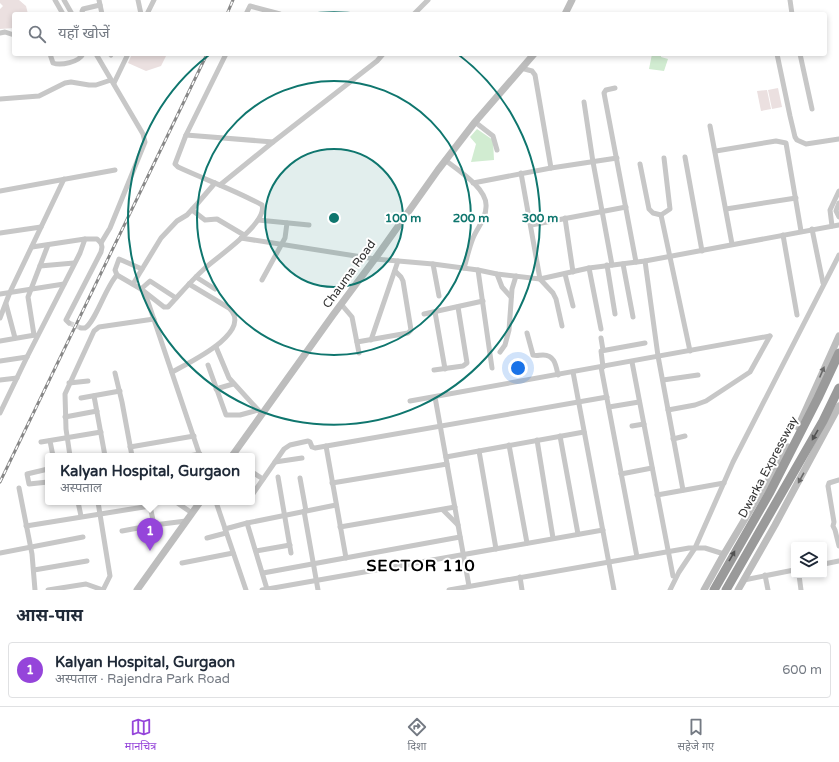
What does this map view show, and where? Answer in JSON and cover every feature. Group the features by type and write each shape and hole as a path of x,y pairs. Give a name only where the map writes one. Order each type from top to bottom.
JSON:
{"highway":[{"name":"Dwarka Expressway","path":"714,590 770,492 839,353"},
{"name":"Dwarka Expressway","path":"726,590 823,421 839,388"}],"street":[{"path":"55,0 62,12"},
{"path":"64,0 71,12"},
{"path":"138,0 141,12"},
{"path":"148,12 154,0"},
{"path":"416,12 428,0"},
{"path":"566,12 572,0"},
{"path":"790,0 792,12"},
{"path":"82,12 85,8 99,2 102,12"},
{"path":"251,3 275,12"},
{"path":"0,32 12,34"},
{"path":"51,56 53,62 63,64 80,59 82,56"},
{"path":"69,324 66,320 101,252 101,243 110,228 145,142 143,134 97,56"},
{"path":"0,99 40,96 65,83 71,82 96,85 113,81 127,56"},
{"path":"142,269 119,259 115,270 117,276 143,290 164,307 168,307 196,277 243,236 258,220 263,209 262,204 176,165 175,162 225,56"},
{"path":"133,284 161,238 177,221 192,210 217,184 377,61 381,56"},
{"name":"Chauma Road","path":"234,453 260,412 375,259 445,160 475,122 532,56"},
{"path":"777,56 791,123 797,140 806,144 839,139"},
{"path":"800,56 812,109"},
{"path":"521,68 534,72 551,168"},
{"path":"615,88 606,90 604,93 636,262"},
{"path":"584,102 610,265 615,314"},
{"path":"475,122 493,136 497,150"},
{"path":"710,126 716,151 732,244"},
{"path":"186,136 273,142"},
{"path":"716,151 776,140 786,143 801,231"},
{"path":"685,157 702,251"},
{"path":"473,182 616,158"},
{"path":"640,164 649,209 653,213 661,215 670,209 664,158"},
{"path":"445,160 473,182 484,198 487,206 484,217 473,238 464,268"},
{"path":"0,191 115,170"},
{"path":"522,173 540,279 553,293 556,299 562,326"},
{"path":"0,318 10,292 64,179"},
{"path":"832,226 830,216 832,205 839,191"},
{"path":"726,209 796,198"},
{"path":"830,216 838,216 836,211 839,203"},
{"path":"531,225 626,207"},
{"path":"192,210 205,220 217,219 243,236 282,245 375,259 433,264 540,279 589,268 645,261 839,225"},
{"path":"661,215 690,351"},
{"path":"565,218 573,272"},
{"path":"258,220 308,225"},
{"path":"262,280 286,236 287,223"},
{"path":"0,233 41,227"},
{"path":"812,229 824,283"},
{"path":"783,235 796,315"},
{"path":"32,247 85,239 97,239 101,243"},
{"path":"0,413 36,335 80,253 85,239"},
{"path":"36,335 28,297 48,245"},
{"path":"670,590 679,572 695,548 732,462 839,255"},
{"path":"372,340 398,261"},
{"path":"645,261 658,356 683,490"},
{"path":"40,266 74,263"},
{"path":"433,264 439,296"},
{"path":"623,264 633,317"},
{"path":"589,268 601,328"},
{"path":"478,270 492,368"},
{"path":"357,342 408,334 411,330 403,281 395,271"},
{"path":"497,274 502,287 511,297"},
{"path":"565,274 574,306"},
{"path":"81,328 85,328 90,324 104,295 117,276"},
{"path":"500,352 505,345 509,330 512,302 511,297 516,276"},
{"path":"196,277 215,289"},
{"path":"143,290 150,281 176,298"},
{"path":"0,294 64,284"},
{"path":"172,372 216,347 230,333 235,321 233,311 189,284"},
{"path":"143,290 199,453"},
{"path":"424,314 483,301"},
{"path":"6,304 16,338"},
{"path":"341,304 352,317 359,353"},
{"path":"434,370 463,366 467,364 458,307"},
{"path":"434,312 445,369"},
{"path":"70,453 65,417 65,394 95,329 154,319"},
{"path":"527,333 533,355 544,355 552,358 555,362 558,375"},
{"path":"0,341 36,335"},
{"path":"410,402 770,336 750,372 706,401 668,410"},
{"path":"704,590 724,554 787,451 839,336"},
{"path":"601,338 603,350 601,351 602,367 637,557"},
{"path":"603,350 645,342"},
{"path":"216,347 227,374 233,384 260,412"},
{"path":"0,361 27,357"},
{"path":"632,362 673,576"},
{"path":"208,365 226,416 260,412"},
{"path":"573,372 614,590"},
{"path":"115,373 120,391 131,453"},
{"path":"663,380 698,375"},
{"path":"0,380 17,378"},
{"path":"69,383 88,381"},
{"path":"216,389 233,384"},
{"path":"81,398 120,391"},
{"path":"94,396 104,453"},
{"path":"435,397 469,586"},
{"path":"255,490 284,449 295,444 308,441 313,448 607,397"},
{"path":"609,407 639,402"},
{"path":"738,590 839,406"},
{"path":"65,417 97,411"},
{"path":"632,426 644,424"},
{"path":"41,442 101,432"},
{"path":"446,457 584,432"},
{"path":"130,448 194,436"},
{"path":"560,436 578,534"},
{"path":"673,439 685,436"},
{"path":"537,440 553,538"},
{"path":"50,441 52,453"},
{"path":"326,446 346,558"},
{"path":"509,446 527,543"},
{"path":"479,451 496,548"},
{"path":"274,463 302,458"},
{"path":"274,463 291,553"},
{"path":"332,483 447,464"},
{"path":"621,474 652,468"},
{"path":"45,470 30,472 27,474 27,477 29,484 45,482"},
{"path":"255,474 262,479"},
{"path":"300,478 318,590"},
{"path":"839,480 829,483 828,486 837,522 833,526 836,530 839,546"},
{"path":"657,495 724,483"},
{"path":"19,488 34,570 35,590"},
{"path":"79,505 81,516"},
{"path":"48,590 86,584 103,590 110,576 98,505"},
{"path":"26,526 144,505"},
{"path":"149,505 154,525"},
{"path":"180,505 192,513"},
{"path":"137,590 198,505"},
{"path":"217,505 246,590"},
{"path":"207,538 247,523 336,505"},
{"path":"340,527 455,507"},
{"path":"443,510 458,526"},
{"path":"122,531 186,521"},
{"path":"247,523 263,573 265,590 603,530"},
{"path":"0,553 83,537"},
{"path":"263,573 460,537"},
{"path":"256,551 290,545"},
{"path":"449,590 668,551 705,548 724,554"},
{"path":"182,563 233,553"},
{"path":"34,570 87,561"},
{"path":"827,563 839,561"},
{"path":"744,580 791,571"},
{"path":"765,575 768,590"},
{"path":"520,577 522,590"},
{"path":"799,578 801,590"}],"shaded area":[{"path":"0,0 19,0 26,6 28,12 12,12 12,28 0,29 0,9 3,6 0,3"},
{"path":"131,56 166,56 161,66 146,71 128,63"},
{"path":"652,56 661,56 668,59 664,71 649,69"},
{"path":"778,88 782,107 772,109 768,90"},
{"path":"767,90 771,109 761,111 757,91"},
{"path":"477,129 493,140 494,160 471,162 476,144 470,137"}],"tunnel":[{"path":"69,323 81,328"}],"railway":[{"path":"228,12 233,0"},
{"path":"0,482 206,56"}],"place":[{"name":"Kalyan Hospital, Gurgaon","path":"150,551"}],"district":[{"name":"SECTOR 110","path":"421,565"}]}
